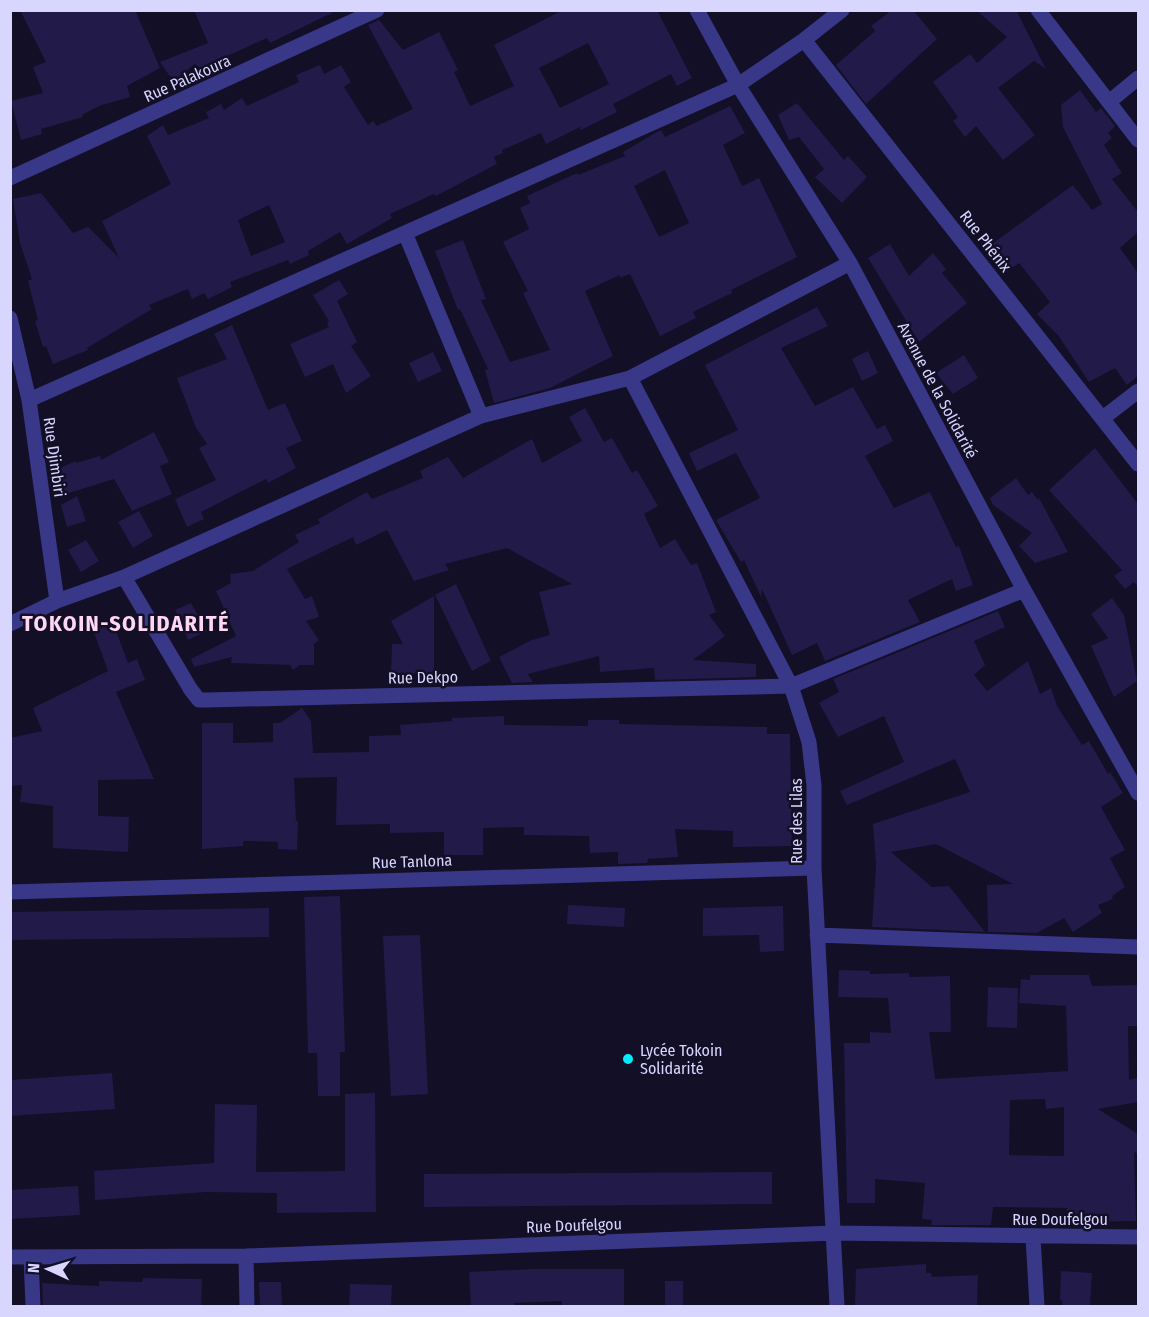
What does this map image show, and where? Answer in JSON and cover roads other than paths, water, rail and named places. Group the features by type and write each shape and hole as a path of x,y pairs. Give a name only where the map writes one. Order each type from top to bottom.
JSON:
{"street":[{"name":"Rue Palakoura","path":"10,178 377,10"},
{"name":"Avenue de la Solidarité","path":"697,10 738,85 850,263 1024,590 1138,792"},
{"path":"29,400 738,85 804,40 842,10"},
{"path":"1038,10 1138,140"},
{"name":"Rue Phénix","path":"804,40 1138,464"},
{"path":"1109,102 1138,78"},
{"path":"405,233 481,416"},
{"path":"10,624 57,601 124,577 481,416 630,378 850,263"},
{"name":"Rue Djimbiri","path":"10,318 29,400 57,601"},
{"name":"Rue des Lilas","path":"630,378 791,686 813,762 814,868 835,1233 837,1306"},
{"path":"1103,418 1138,391"},
{"name":"Rue Dekpo","path":"124,577 199,700 791,686"},
{"path":"791,686 1024,590"},
{"name":"Rue Tanlona","path":"10,892 814,868"},
{"path":"817,935 1138,947"},
{"name":"Rue Doufelgou","path":"10,1257 246,1256 835,1233 1138,1237"},
{"path":"1033,1237 1037,1306"},
{"path":"246,1256 247,1306"},
{"path":"31,1257 33,1306"}],"place":[{"name":"Lycée Tokoin Solidarité","path":"628,1059"}],"district":[{"name":"TOKOIN-SOLIDARITÉ","path":"126,623"}]}
